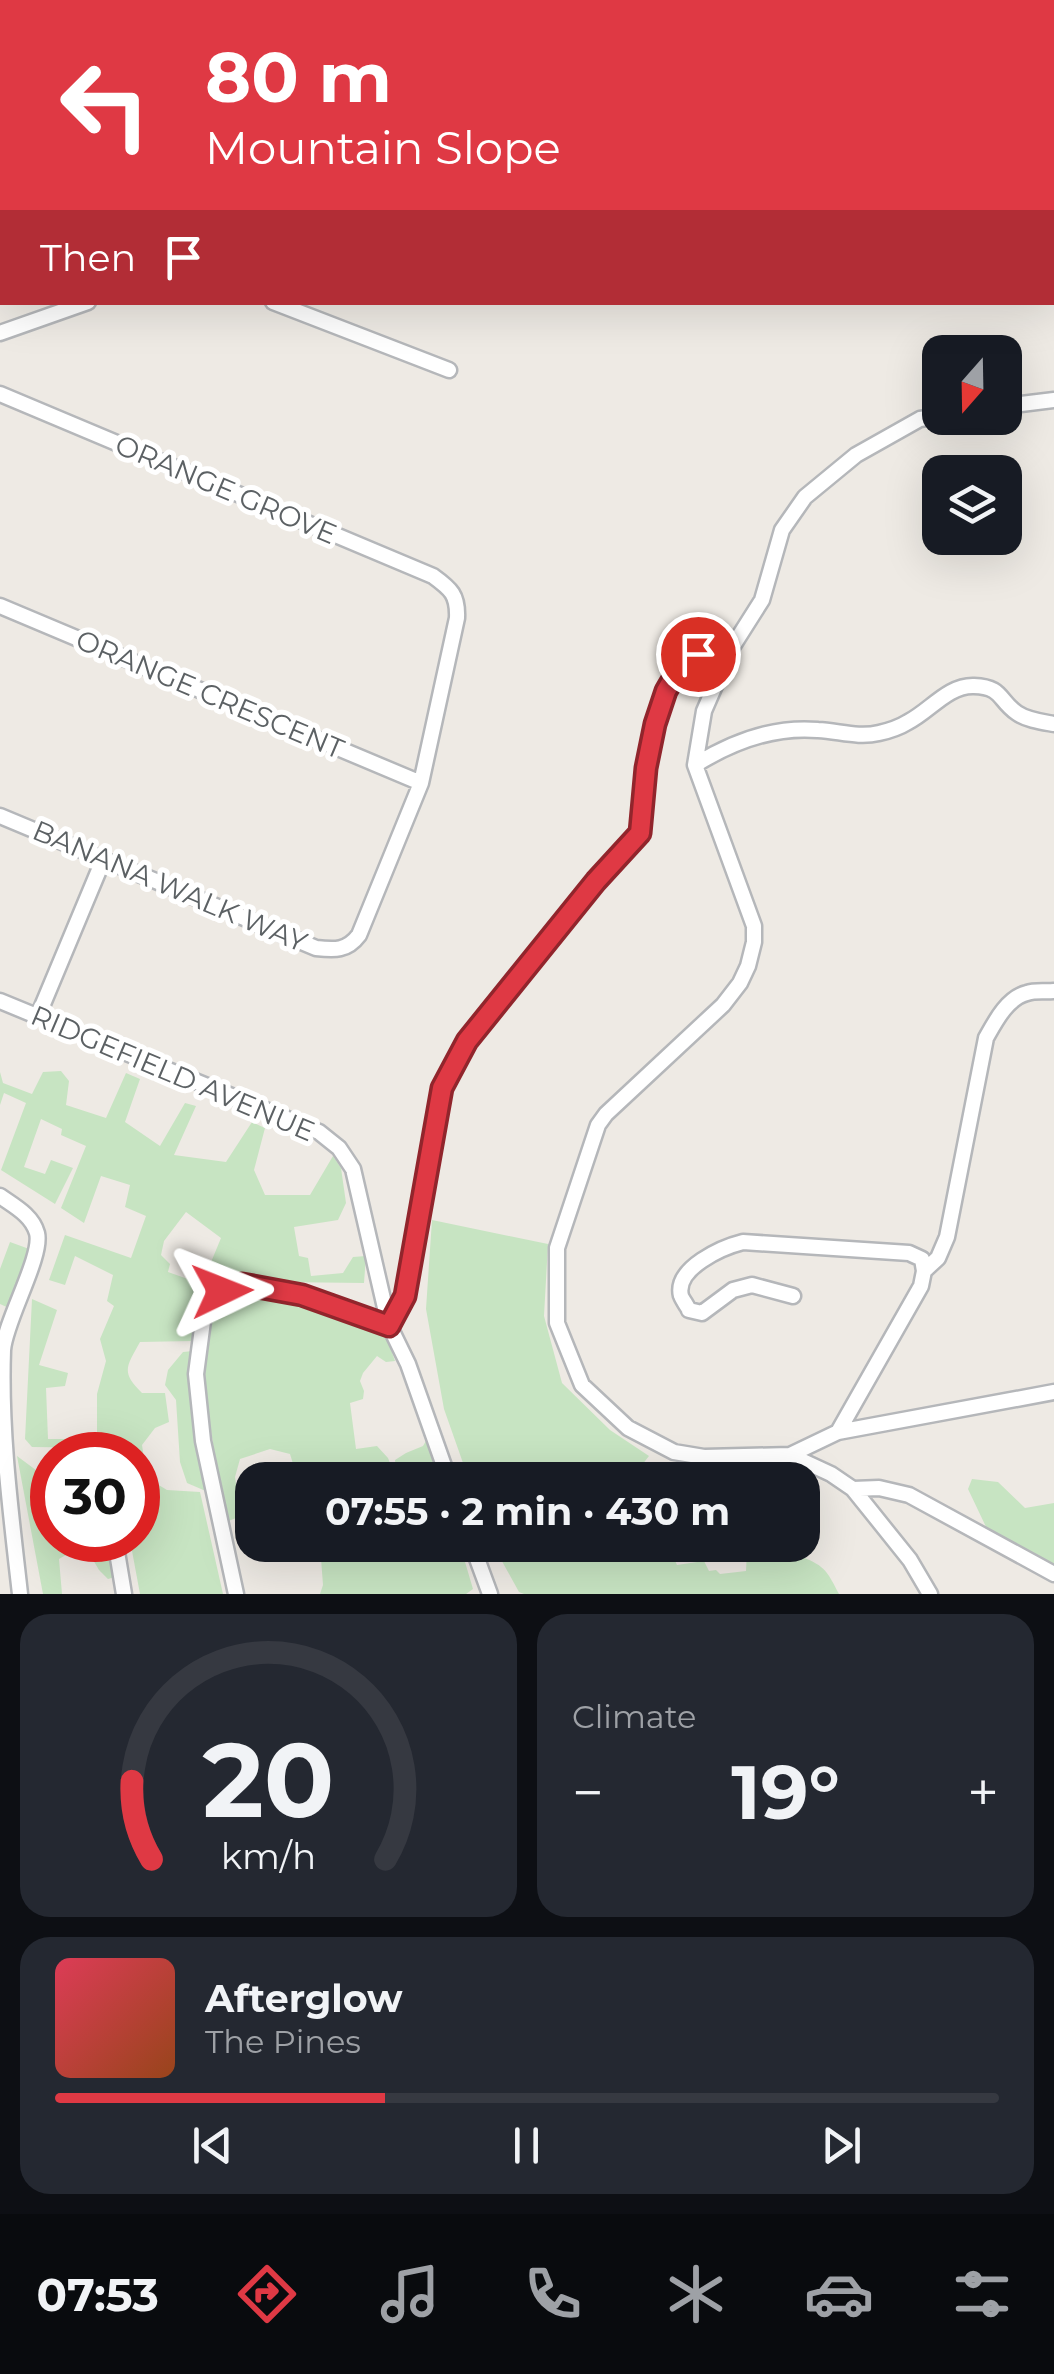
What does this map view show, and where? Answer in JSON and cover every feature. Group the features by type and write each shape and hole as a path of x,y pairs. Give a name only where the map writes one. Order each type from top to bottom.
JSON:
{"street":[{"path":"0,333 79,305"},
{"path":"281,305 449,370"},
{"name":"ORANGE GROVE","path":"0,394 433,576 450,588 458,604 457,618 420,783"},
{"path":"1022,404 1054,400"},
{"path":"922,419 856,456 804,497 782,530 762,600 732,649 704,711 695,765 754,926 751,954 740,983 723,1005 598,1125 557,1248 557,1324 582,1385 628,1428 674,1452 704,1457 790,1455 838,1432 1054,1392"},
{"name":"ORANGE CRESCENT","path":"0,606 420,783"},
{"path":"236,1594 203,1441 196,1374 208,1302 222,1291 242,1284 302,1295 389,1326 405,1296 442,1088 467,1041 596,881 640,833 655,724 666,691 680,667 698,654 732,649"},
{"path":"695,765 748,738 799,730 881,733 908,722 951,692 969,685 993,688 1017,714 1054,724"},
{"name":"BANANA WALK WAY","path":"0,816 316,948 342,950 358,935 420,783"},
{"path":"38,1016 104,858"},
{"path":"924,1271 938,1258 947,1238 986,1038 1014,1000 1026,992 1054,992"},
{"name":"RIDGEFIELD AVENUE","path":"0,1000 319,1132 339,1148 353,1169 389,1326 408,1364 442,1462"},
{"path":"0,1196 28,1217 38,1236 3,1346 4,1439 20,1594"},
{"path":"793,1296 752,1285 734,1290 702,1313 689,1310 680,1296 682,1281 695,1266 723,1246 743,1242 909,1253 922,1259 922,1286 838,1432"},
{"path":"790,1455 852,1489 910,1560 930,1594"},
{"path":"852,1489 879,1488 909,1495 1054,1574"},
{"path":"119,1562 124,1594"},
{"path":"478,1562 490,1594"}],"green space":[{"path":"61,1071 69,1081 66,1105 106,1118 126,1073 140,1079 125,1122 160,1146 185,1103 196,1106 174,1155 226,1162 252,1122 265,1128 254,1170 265,1195 310,1195 333,1156 341,1168 346,1203 338,1220 294,1227 299,1256 308,1258 311,1276 343,1273 353,1257 366,1256 364,1283 234,1278 213,1288 194,1311 192,1341 140,1342 129,1363 128,1374 142,1393 165,1393 169,1422 152,1432 97,1432 97,1394 106,1361 100,1339 114,1306 107,1301 113,1275 75,1256 65,1285 49,1280 65,1235 131,1258 146,1216 125,1207 130,1185 101,1176 84,1223 61,1208 86,1146 61,1135 62,1129 41,1119 24,1167 45,1174 51,1160 73,1168 55,1204 1,1170 26,1103 4,1093 0,1105 0,1072 3,1083 32,1094 43,1072","holes":["186,1212 221,1238 202,1284 168,1272 170,1264 161,1255 164,1241"]},
{"path":"432,1220 548,1244 544,1316 562,1383 610,1430 649,1456 644,1462 463,1462 444,1409 426,1309"},
{"path":"10,1242 32,1250 11,1309 0,1304 0,1269"},
{"path":"246,1293 311,1302 377,1328 387,1338 395,1361 386,1362 377,1356 360,1381 363,1399 350,1403 356,1449 377,1446 390,1462 292,1462 290,1454 270,1449 240,1459 235,1462 235,1518 226,1522 202,1377 214,1307"},
{"path":"32,1299 57,1310 39,1365 68,1373 65,1386 46,1388 48,1432 30,1432 30,1445 25,1439"},
{"path":"193,1351 192,1407 208,1492 187,1483 180,1462 176,1400 165,1385 168,1370 183,1352"},
{"path":"426,1441 433,1462 395,1462 406,1453"},
{"path":"17,1456 30,1466 30,1525"},
{"path":"972,1479 998,1482 1025,1508 1054,1503 1054,1567 988,1531 968,1489"},
{"path":"160,1486 167,1490 200,1492 223,1594 140,1594 134,1562 160,1562"},
{"path":"37,1562 59,1562 62,1594 43,1594"},
{"path":"94,1562 113,1562 115,1577 108,1579"},
{"path":"321,1562 465,1562 473,1589 466,1594 320,1594"},
{"path":"502,1562 704,1562 709,1571 720,1574 746,1571 746,1562 812,1562 825,1571 839,1594 524,1594 519,1592"}],"route":[{"path":"222,1291 242,1284 302,1295 389,1326 405,1296 442,1088 467,1041 596,881 640,833 655,724 666,691 680,667 698,654"}]}
